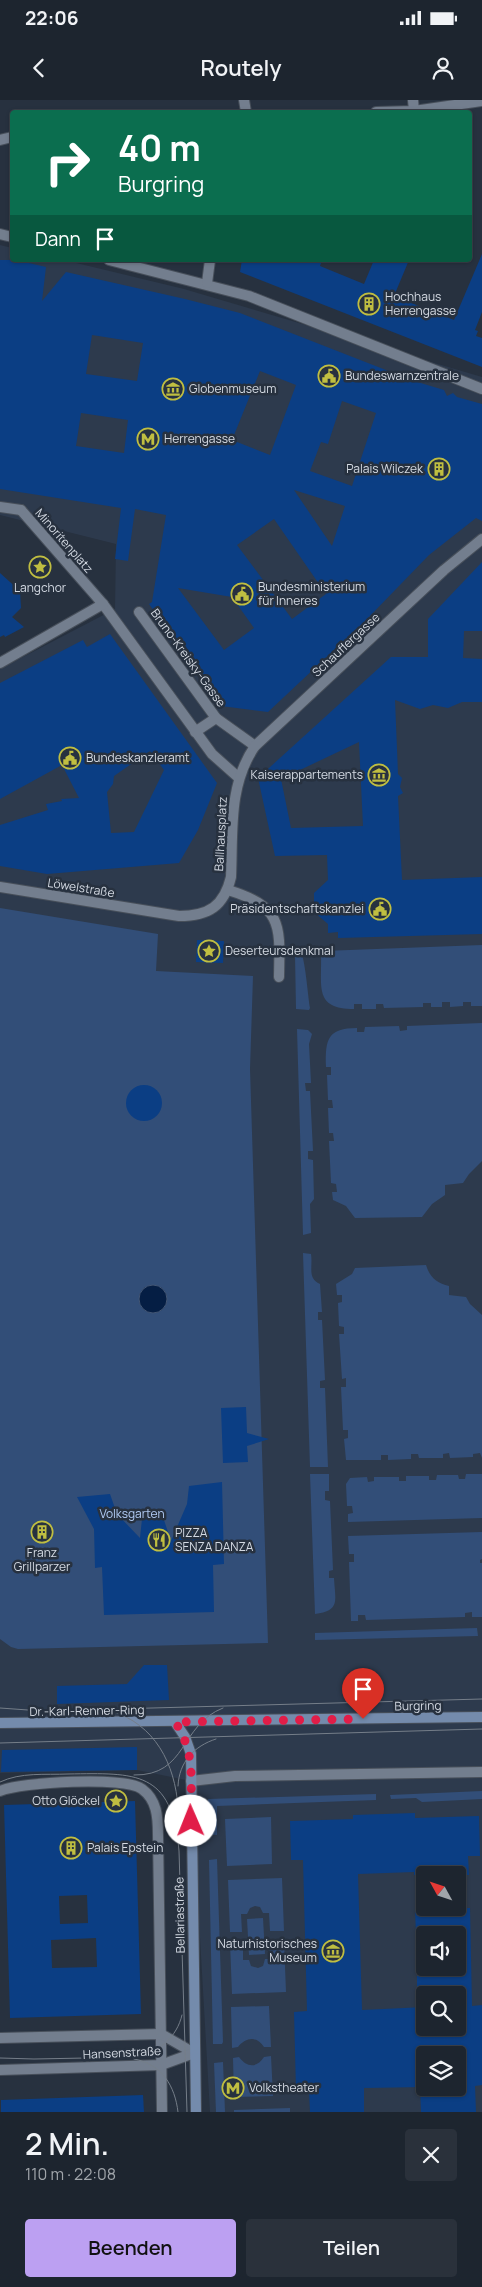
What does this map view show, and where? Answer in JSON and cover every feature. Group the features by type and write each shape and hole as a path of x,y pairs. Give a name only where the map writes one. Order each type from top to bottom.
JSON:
{"main road":[{"name":"Burgring","path":"175,1722 482,1717"},
{"name":"Dr.-Karl-Renner-Ring","path":"0,1724 175,1722"},
{"name":"Bellariastraße","path":"175,1722 185,1737 191,1754 196,2112"}],"street":[{"path":"421,110 482,101"},
{"path":"118,262 207,283 250,296 482,389"},
{"path":"207,283 210,262"},
{"name":"Minoritenplatz","path":"0,507 21,510 103,604 195,732"},
{"name":"Schauflergasse","path":"239,778 245,761 263,737 354,656 444,570 482,539"},
{"path":"0,662 103,604"},
{"name":"Bruno-Kreisky-Gasse","path":"139,612 216,718 255,746"},
{"name":"Bruno-Kreisky-Gasse","path":"195,732 216,718"},
{"path":"195,732 212,754 239,778"},
{"name":"Ballhausplatz","path":"158,913 179,916 199,915 216,907 228,890 231,877 234,796 239,778"},
{"name":"Löwelstraße","path":"0,888 158,913"},
{"name":"Ballhausplatz","path":"228,890 247,896 268,909 280,934 278,977"},
{"path":"191,1781 236,1776 482,1772"},
{"name":"Bellariastraße","path":"0,1791 36,1784 118,1782 134,1784 150,1797 158,1818 162,2112"},
{"name":"Hansenstraße","path":"0,2038 161,2034 194,2053"},
{"name":"Hansenstraße","path":"0,2070 162,2065 194,2053"}],"shaded area":[{"path":"0,245 10,248 10,262 72,262 184,289 482,377 482,2112 210,2112 191,1781 137,1770 0,1773 0,669 115,609 116,544 0,515"},
{"path":"153,1285 163,1289 167,1299 163,1309 153,1313 143,1309 139,1299 143,1289"}],"green space":[{"name":"Volksgarten","path":"0,908 158,934 156,971 253,976 250,1069 268,1643 18,1649 11,1647 0,1639"},
{"path":"482,945 482,1006 471,1006 471,1002 463,1002 463,1006 450,1007 450,1002 442,1002 442,1007 431,1007 431,1003 423,1003 423,1007 384,1008 383,1004 376,1004 376,1009 362,1009 362,1004 354,1004 354,1009 332,1005 323,994 321,986 321,956 323,951"},
{"path":"300,951 305,968 309,1010 296,1009 295,955"},
{"path":"482,1023 482,1161 463,1183 445,1185 445,1195 432,1204 422,1217 355,1218 346,1206 333,1200 332,1192 337,1192 336,1184 331,1183 329,1141 334,1141 333,1133 329,1133 328,1108 333,1108 332,1100 328,1100 327,1075 331,1075 331,1067 326,1067 326,1049 330,1037 340,1030 357,1028 357,1032 364,1032 365,1027 399,1026 400,1031 407,1030 407,1026"},
{"path":"297,1029 308,1030 312,1034 309,1044 311,1083 305,1083 306,1091 310,1091 313,1151 308,1151 308,1159 313,1160 314,1199 310,1204 311,1233 303,1235"},
{"path":"303,1253 311,1254 313,1279 320,1284 322,1312 318,1312 318,1320 322,1320 325,1380 320,1381 320,1388 325,1388 328,1467 310,1467"},
{"path":"426,1265 434,1279 449,1286 449,1295 466,1297 470,1304 482,1315 482,1458 480,1453 473,1454 473,1457 450,1458 449,1453 443,1454 443,1458 419,1458 418,1454 411,1454 411,1459 388,1460 388,1455 381,1455 381,1460 346,1460 344,1439 348,1438 348,1430 343,1430 341,1387 346,1387 346,1378 342,1379 339,1334 344,1334 344,1327 339,1326 338,1303 342,1302 342,1295 337,1295 336,1284 352,1274 355,1268"},
{"path":"310,1474 329,1474 329,1491 325,1491 325,1500 330,1501 333,1570 329,1571 329,1578 334,1578 335,1592 333,1607 315,1614"},
{"path":"466,1474 482,1474 482,1518 348,1522 348,1514 353,1513 352,1506 347,1506 346,1484 350,1478 367,1477 368,1482 374,1481 374,1477 399,1477 399,1481 406,1481 406,1476 429,1476 429,1480 436,1480 437,1475 458,1475 459,1479 465,1479"},
{"path":"482,1532 482,1559 480,1563 482,1563 482,1617 472,1617 472,1612 465,1613 465,1617 366,1620 365,1615 358,1615 358,1621 351,1621 349,1562 354,1562 354,1554 349,1554 348,1536"},
{"path":"477,1628 478,1636 315,1640 315,1633"},
{"path":"482,1791 482,1799 422,1802 416,1798 391,1799 390,1795"},
{"path":"376,1794 376,1800 217,1806 217,1835 207,1834 208,1799"},
{"path":"271,1817 272,1864 227,1866 225,1819"},
{"path":"217,1859 222,2044 213,2044 209,1860"},
{"path":"282,1878 284,1931 270,1931 269,1913 263,1913 260,1907 255,1906 250,1908 247,1914 241,1914 242,1932 230,1932 228,1880"},
{"path":"263,1918 265,1954 249,1955 247,1919"},
{"path":"269,1941 284,1941 286,1992 232,1994 230,1943 243,1943 243,1960 249,1960 251,1966 258,1968 263,1966 265,1959 270,1959"},
{"path":"269,2006 271,2047 264,2047 258,2041 251,2039 244,2041 238,2047 232,2048 231,2007"},
{"path":"271,2056 273,2096 234,2097 233,2058 239,2057 249,2065 255,2065 264,2057"},
{"path":"223,2062 225,2112 216,2112 214,2063"},
{"path":"290,2108 290,2112 234,2112 234,2110"}],"building":[{"name":"Hochhaus Herrengasse","path":"482,254 482,312 475,330 478,331 476,336 482,338 482,367 240,272 242,262 321,262 320,266 364,284 373,262 408,262 394,296 454,320"},
{"path":"0,260 25,262 46,267 42,301 66,272 185,299 240,313 414,381 444,390 447,396 453,393 457,397 482,404 482,521 476,518 429,555 367,619 268,712 221,706 149,604 152,602 166,515 135,509 128,561 115,559 121,508 0,489","holes":["92,335 143,343 137,381 86,374","260,371 296,385 270,455 232,440","342,401 376,413 352,486 310,471 321,442 328,444","81,413 128,420 124,453 76,446","294,490 345,506 332,546","274,519 326,594 292,619 237,545","178,588 232,597 254,628 224,650"]},
{"path":"482,562 482,631 464,631 463,658 482,659 482,702 462,702 448,708 433,705 420,709 395,700 398,774 402,778 400,787 403,793 398,796 402,880 482,877 482,934 338,938 338,932 328,933 328,924 314,912 314,893 328,880 327,855 275,856 258,778 391,657 428,657 428,619","holes":["359,742 363,826 291,828 281,779"]},
{"path":"0,573 20,591 21,608 12,617 24,627 5,637 4,635 0,637"},
{"name":"Bundeskanzleramt","path":"110,634 217,783 198,830 179,863 47,874 0,866 0,825 48,810 46,804 62,801 61,799 79,798 62,765 0,799 0,683 83,640 87,647","holes":["150,751 164,770 134,832 111,833 107,792 113,784 114,776"]},
{"path":"197,940 224,941 223,963 196,962"},
{"path":"144,1085 151,1086 157,1090 161,1096 161,1110 157,1116 151,1120 144,1121 137,1120 131,1116 127,1110 126,1103 127,1096 131,1090 137,1086"},
{"path":"246,1407 247,1433 269,1439 247,1446 248,1462 223,1463 221,1408"},
{"name":"PIZZA SENZA DANZA","path":"222,1482 224,1564 213,1565 214,1612 104,1615 102,1567 95,1568 94,1529 77,1497 110,1494 117,1514 140,1538 142,1519 163,1517 171,1541 187,1504 189,1486"},
{"path":"144,1665 167,1665 169,1700 57,1704 57,1686 127,1684"},
{"path":"137,1747 137,1770 1,1772 2,1750"},
{"path":"135,1801 141,2014 10,2018 4,1805","holes":["87,1895 88,1923 60,1924 59,1896","96,1938 97,1967 52,1968 51,1940"]},
{"name":"Naturhistorisches Museum","path":"415,1813 415,1818 479,1816 480,1856 468,1856 469,1875 466,1875 466,1866 416,1866 416,1875 414,1875 414,1872 358,1874 362,2010 416,2007 416,2036 466,2036 466,1986 417,1986 417,1976 466,1976 466,1926 416,1926 416,1935 415,1908 416,1916 466,1916 466,1908 470,1908 472,2006 482,2005 482,2085 475,2086 476,2112 421,2112 420,2096 466,2096 466,2046 416,2046 416,2087 364,2088 364,2112 310,2112 309,2090 296,2090 294,2012 307,2011 303,1860 291,1860 290,1821 353,1819 353,1815"},
{"path":"143,2095 144,2112 1,2112 1,2100"}],"tram line":[{"path":"0,1708 42,1711 482,1699"},
{"path":"134,1775 152,1773 164,1767 174,1759 198,1726 209,1716 223,1708"},
{"path":"111,1711 140,1725 160,1748 172,1776 178,1807"},
{"path":"0,1743 482,1729"},
{"path":"178,1786 181,1770 189,1756 201,1746 216,1739"},
{"path":"0,1782 16,1777 33,1775 113,1774 146,1782 159,1791 168,1805 175,1824 179,1851 187,2112"},
{"path":"0,2058 138,2057 146,2055 166,2042 176,2030 182,2015"},
{"path":"134,2059 152,2066 165,2078 174,2093 178,2112"}],"place":[{"name":"Hochhaus Herrengasse","path":"369,304"},
{"name":"Bundeswarnzentrale","path":"329,376"},
{"name":"Globenmuseum","path":"173,389"},
{"name":"Herrengasse","path":"148,439"},
{"name":"Palais Wilczek","path":"439,469"},
{"name":"Langchor","path":"40,567"},
{"name":"Bundesministerium für Inneres","path":"242,594"},
{"name":"Bundeskanzleramt","path":"70,758"},
{"name":"Kaiserappartements","path":"379,775"},
{"name":"Präsidentschaftskanzlei","path":"380,909"},
{"name":"Deserteursdenkmal","path":"209,951"},
{"name":"Franz Grillparzer","path":"42,1532"},
{"name":"PIZZA SENZA DANZA","path":"159,1540"},
{"name":"Otto Glöckel","path":"116,1801"},
{"name":"Palais Epstein","path":"71,1848"},
{"name":"Naturhistorisches Museum","path":"333,1951"},
{"name":"Volkstheater","path":"233,2088"}],"route":[{"path":"191,1821 191,1754 187,1741 175,1722 363,1719"}]}
